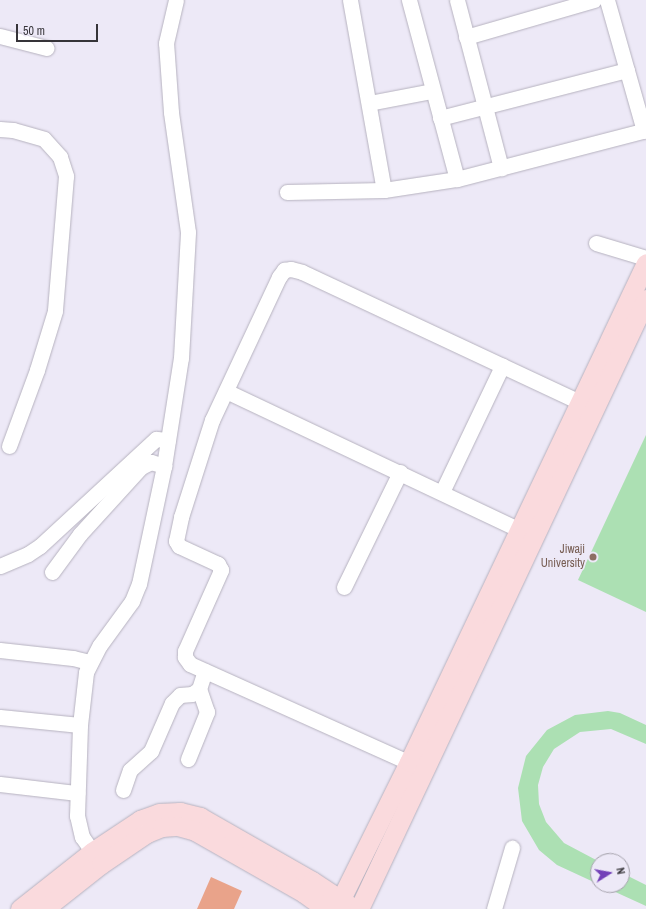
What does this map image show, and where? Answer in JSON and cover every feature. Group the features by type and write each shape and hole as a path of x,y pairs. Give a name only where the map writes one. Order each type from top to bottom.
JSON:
{"main road":[{"path":"44,909 97,858 140,820 159,813 180,812 200,817 339,907 416,766 587,405 646,263"},
{"path":"587,405 646,299"},
{"path":"359,909 416,766"},
{"path":"20,909 97,858"}],"street":[{"path":"97,858 79,828 77,793 80,725 89,662 132,601 139,584 164,466 181,358 188,232 168,79 166,43 176,0"},
{"path":"350,0 384,190"},
{"path":"409,0 432,91 457,179"},
{"path":"457,0 501,168"},
{"path":"466,37 594,0"},
{"path":"287,192 384,190 457,179 645,130 608,0"},
{"path":"0,36 46,48"},
{"path":"440,118 627,70"},
{"path":"369,103 432,91"},
{"path":"0,130 13,130 44,139 60,157 66,176 55,311 37,370 9,446"},
{"path":"596,243 646,258"},
{"path":"416,766 190,664 185,657 185,651 221,570 218,564 179,546 176,541 197,462 212,420 279,276 284,270 291,269 587,405"},
{"path":"442,492 502,366"},
{"path":"226,391 527,533"},
{"path":"0,566 28,554 40,546 156,439 168,440"},
{"path":"52,572 80,534 141,467 151,462 164,466"},
{"path":"344,587 400,472"},
{"path":"0,650 73,658 89,662"},
{"path":"123,790 130,770 151,751 172,703 180,695 192,694 199,689 206,671"},
{"path":"188,758 207,712 199,689"},
{"path":"0,716 80,725"},
{"path":"0,784 77,793"},
{"path":"494,909 512,848"}],"green space":[{"path":"646,435 646,612 578,580"},
{"path":"608,711 620,713 646,725 646,744 611,729 580,732 554,749 543,767 538,785 539,804 546,822 564,843 590,857 590,880 557,865 539,850 522,821 518,788 526,756 547,730 575,715"},
{"path":"630,877 646,885 646,906 618,893 630,893"}],"building":[{"path":"211,877 242,891 234,909 197,909"}],"place":[{"name":"Jiwaji University","path":"593,557"}]}
